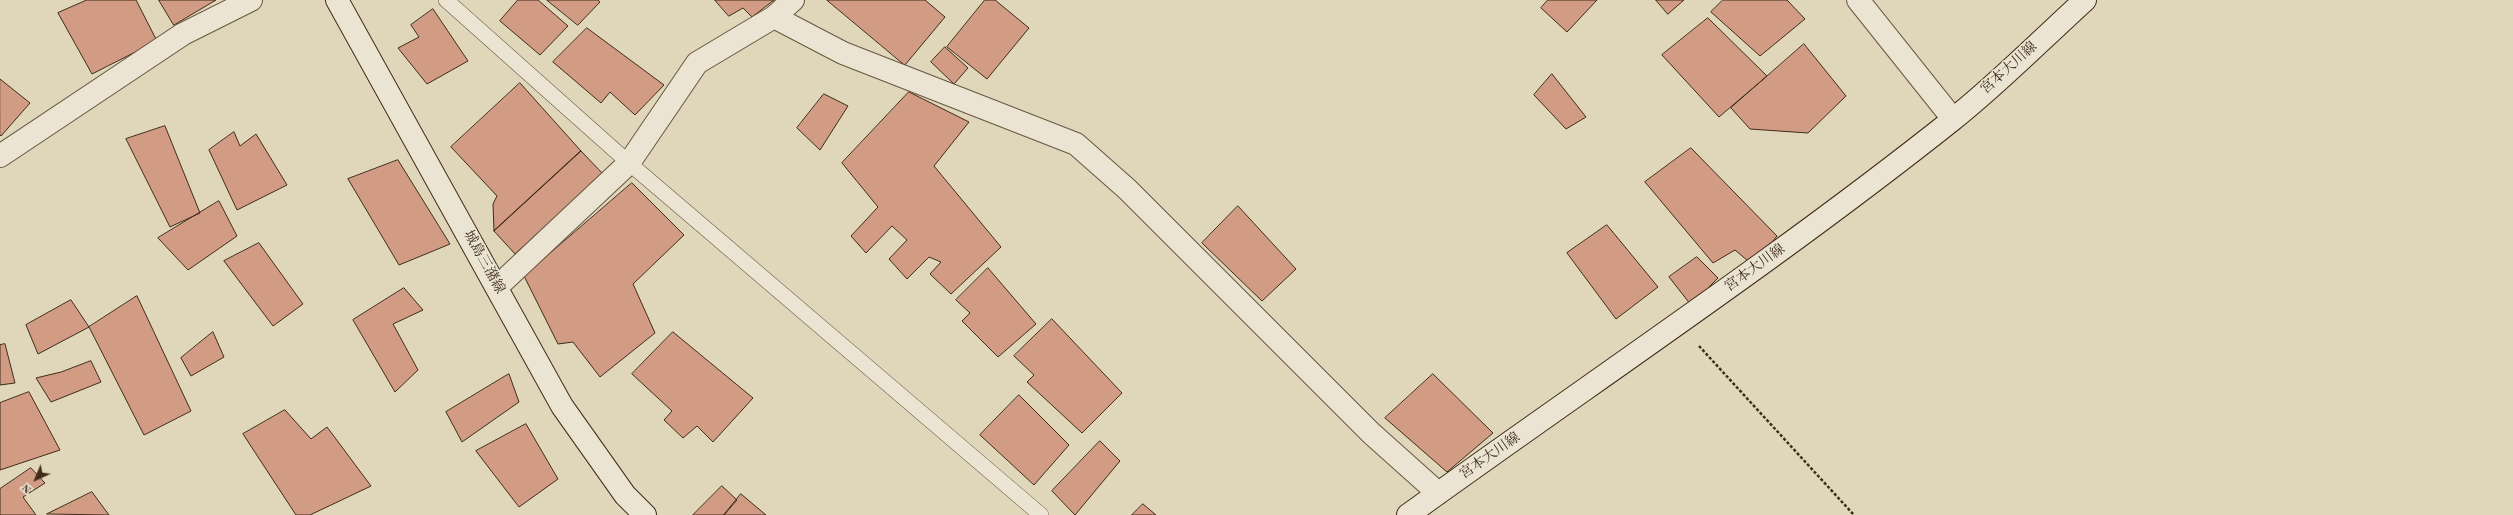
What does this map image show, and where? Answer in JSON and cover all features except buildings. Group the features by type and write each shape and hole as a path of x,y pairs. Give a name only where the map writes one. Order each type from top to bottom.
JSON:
{"street":[{"path":"0,156 183,34 250,0"},
{"name":"城島三潴線","path":"337,0 562,406 625,495 645,515"},
{"path":"497,287 629,163 697,63 774,17 793,0"},
{"path":"1858,0 1953,120"},
{"name":"宮本大川線","path":"1408,515 1679,324 1953,120 2085,0"},
{"path":"774,17 843,53 1076,144 1127,189 1371,433 1438,493"}],"lane":[{"path":"446,0 629,163 1041,515"}],"path":[{"path":"1679,324 1854,515"}]}
